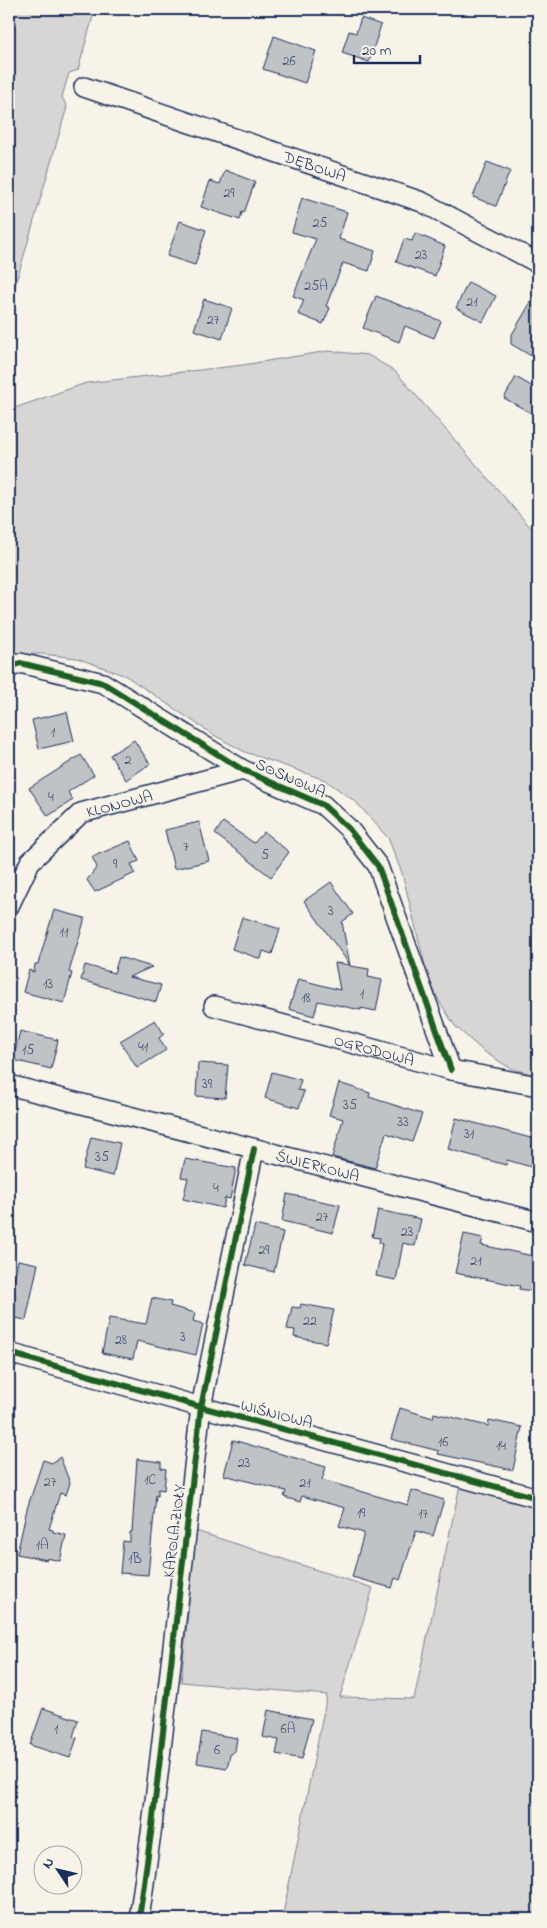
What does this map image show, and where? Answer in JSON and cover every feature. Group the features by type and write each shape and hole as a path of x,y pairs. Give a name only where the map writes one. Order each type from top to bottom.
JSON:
{"street":[{"name":"DĘBOWA","path":"84,87 422,202 538,263"},
{"name":"SOSNOWA","path":"9,668 20,663 103,683 243,770 323,804 349,828 378,866 451,1070"},
{"name":"KLONOWA","path":"9,906 30,862 81,813 243,770"},
{"name":"OGRODOWA","path":"214,1006 451,1070 538,1086"},
{"name":"ŚWIERKOWA","path":"9,1085 538,1222"},
{"name":"KAROLA ZIOŁY","path":"139,1919 152,1826 201,1407 254,1149"},
{"name":"WIŚNIOWA","path":"9,1352 201,1407 538,1498"}],"shaded area":[{"path":"9,9 95,9 78,70 69,73 62,97 67,107 9,307"},
{"path":"328,351 368,355 395,371 538,536 538,1076 510,1068 483,1051 455,1026 439,1001 428,977 402,873 388,838 356,802 325,780 245,752 212,734 126,676 77,658 42,654 9,655 9,410 86,383 243,365"},
{"path":"460,1485 538,1507 538,1919 282,1919 327,1695 181,1682 196,1531 373,1588 340,1697 414,1699"}],"building":[{"path":"361,18 381,25 369,62 342,53 349,31 356,33"},
{"path":"274,36 316,51 305,83 263,69"},
{"path":"487,162 510,171 496,206 473,197"},
{"path":"225,170 255,182 240,220 201,207 210,181 220,184"},
{"path":"302,198 347,212 339,239 375,251 369,271 343,263 326,306 330,308 323,324 298,314 304,300 293,296 316,239 292,232"},
{"path":"180,221 206,230 195,265 167,256"},
{"path":"415,233 445,246 435,276 396,262 404,239 412,241"},
{"path":"468,282 496,296 483,322 456,308"},
{"path":"538,290 538,360 511,344 511,336"},
{"path":"376,296 441,321 434,338 405,326 399,342 363,328"},
{"path":"204,299 232,308 222,339 194,330"},
{"path":"516,377 538,390 538,417 504,398"},
{"path":"67,712 74,741 39,749 32,720"},
{"path":"134,740 150,764 126,780 110,755"},
{"path":"81,755 94,775 68,792 73,800 48,816 29,788"},
{"path":"199,822 209,861 174,869 165,830"},
{"path":"223,822 254,843 264,832 289,852 271,877 215,834"},
{"path":"130,841 139,861 131,864 135,873 95,892 87,880 97,867 92,857"},
{"path":"331,882 353,914 342,922 350,965 304,901"},
{"path":"54,910 85,918 69,972 72,973 64,1003 23,992 29,970 34,972 35,964 38,964"},
{"path":"242,917 280,929 272,954 263,951 261,959 232,949"},
{"path":"119,957 152,967 129,977 161,985 156,1002 81,980 85,965 114,973"},
{"path":"335,963 369,969 368,977 382,980 376,1011 361,1008 361,1010 318,1001 314,1016 289,1009 298,979 340,990"},
{"path":"155,1020 164,1034 159,1038 166,1050 137,1068 120,1041"},
{"path":"20,1031 58,1040 51,1069 13,1060"},
{"path":"198,1063 228,1065 225,1098 196,1096"},
{"path":"272,1072 301,1080 298,1090 304,1091 299,1108 265,1098"},
{"path":"339,1083 370,1093 369,1097 422,1114 412,1142 386,1133 375,1168 332,1157 343,1119 329,1115"},
{"path":"456,1118 538,1140 538,1169 507,1160 506,1165 448,1149"},
{"path":"91,1137 120,1143 113,1176 83,1169"},
{"path":"185,1159 236,1168 230,1199 225,1198 223,1208 183,1199 188,1178 181,1177"},
{"path":"287,1194 340,1205 333,1233 282,1221"},
{"path":"378,1210 421,1219 415,1246 403,1243 396,1280 376,1276 382,1244 379,1243 380,1238 372,1237"},
{"path":"255,1225 283,1232 274,1272 245,1265"},
{"path":"464,1234 483,1238 481,1245 538,1257 538,1292 519,1289 520,1286 455,1273"},
{"path":"18,1260 38,1264 26,1320 9,1317 9,1284 13,1285"},
{"path":"152,1298 171,1302 170,1306 195,1313 193,1321 203,1324 196,1355 137,1341 133,1359 102,1353 109,1318 146,1324"},
{"path":"301,1304 334,1310 326,1343 294,1337 295,1330 287,1329 292,1307 300,1308"},
{"path":"400,1408 433,1418 434,1413 488,1426 489,1420 522,1427 513,1470 438,1454 439,1451 391,1439"},
{"path":"233,1440 326,1467 322,1480 408,1505 412,1490 444,1500 433,1536 416,1531 400,1580 395,1578 392,1588 352,1577 364,1533 339,1526 345,1508 302,1496 300,1502 284,1497 286,1491 224,1475"},
{"path":"60,1457 70,1483 66,1495 60,1493 49,1529 66,1535 60,1561 17,1554 27,1509 43,1460 52,1463"},
{"path":"137,1459 161,1462 161,1468 166,1469 164,1490 158,1489 158,1496 156,1495 148,1575 120,1573 123,1541 130,1542 130,1532 132,1532"},
{"path":"43,1708 78,1720 73,1737 77,1738 70,1758 30,1745"},
{"path":"268,1710 312,1719 302,1759 276,1754 279,1740 263,1737"},
{"path":"202,1732 237,1738 235,1751 230,1755 227,1768 197,1763"}],"cycle path":[{"path":"9,668 20,663 103,683 243,770 323,805 349,829 378,866 451,1070"},
{"path":"139,1919 152,1826 201,1407 254,1149"},
{"path":"9,1353 538,1498"}]}
